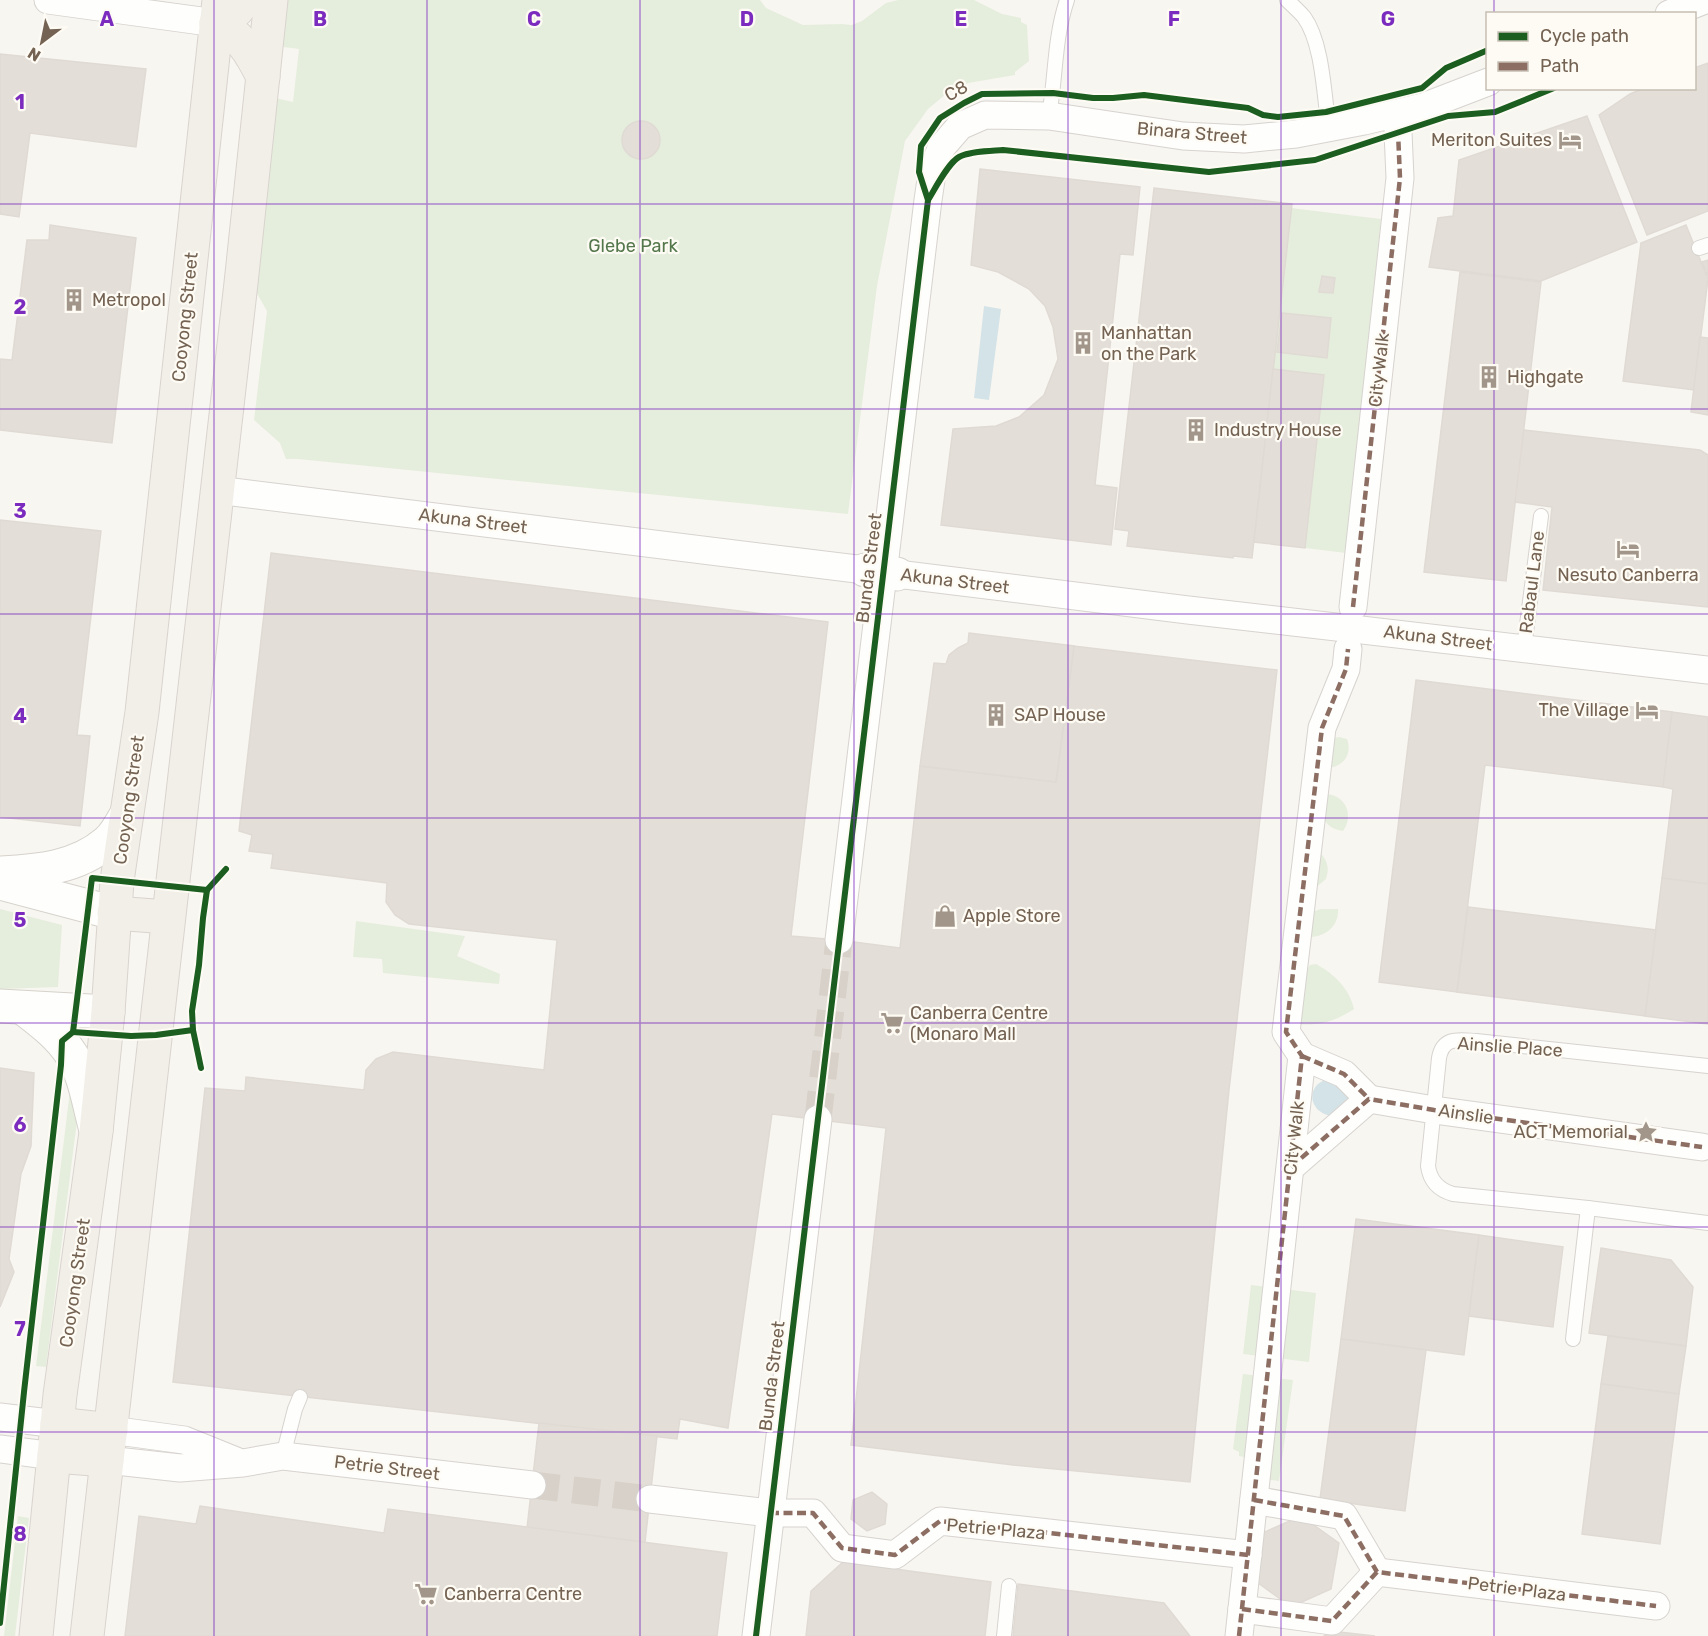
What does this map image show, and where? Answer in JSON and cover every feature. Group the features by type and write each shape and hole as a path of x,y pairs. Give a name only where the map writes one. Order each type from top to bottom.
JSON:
{"main road":[{"path":"217,11 230,17 244,0"},
{"path":"87,1636 271,0"},
{"path":"217,11 228,29 240,39 254,57 263,77"},
{"name":"Cooyong Street","path":"36,1636 55,1440 96,1132 108,1012 114,913 142,712 162,542 217,11"},
{"name":"Akuna Street","path":"167,484 217,489"},
{"path":"0,873 40,870 87,857 109,841 126,815"},
{"path":"0,883 114,913 168,918"},
{"path":"12,1007 108,1012 159,1010"},
{"path":"12,1007 52,1031 72,1055 80,1072 96,1132"},
{"name":"Petrie Street","path":"55,1440 109,1445"}],"street":[{"path":"48,0 217,11"},
{"path":"1675,12 1705,0"},
{"name":"Binara Street","path":"985,115 1049,116 1182,136 1244,139 1397,122 1423,107 1486,83"},
{"name":"Bunda Street","path":"839,940 932,173 941,148 960,126 985,115"},
{"name":"City Walk","path":"1353,607 1400,178 1397,122"},
{"name":"Akuna Street","path":"217,489 1200,611 1708,670"},
{"path":"1291,1167 1369,1099 1344,1074 1302,1056 1286,1032 1322,728 1346,669 1348,650"},
{"name":"City Walk","path":"1239,1636 1302,1056"},
{"name":"Ainslie","path":"1369,1099 1702,1147"},
{"name":"Bunda Street","path":"756,1636 818,1119"},
{"name":"Petrie Street","path":"11,1418 55,1440"},
{"name":"Petrie Street","path":"9,1450 55,1440"},
{"name":"Petrie Street","path":"109,1445 184,1440 243,1463 283,1456 532,1485"},
{"path":"650,1499 770,1513"},
{"path":"1242,1609 1332,1621 1377,1572 1344,1516 1254,1500"},
{"name":"Petrie Plaza","path":"770,1513 813,1513 842,1548 895,1555 940,1521 1248,1555"},
{"name":"Petrie Plaza","path":"1377,1572 1656,1606"}],"lane":[{"path":"1049,116 1060,22 1067,0"},
{"path":"1287,0 1305,18 1317,45 1329,129"},
{"name":"Rabaul Lane","path":"1524,648 1541,516"},
{"name":"Ainslie Place","path":"1708,1066 1476,1041 1448,1042 1440,1051 1428,1166 1432,1179 1439,1187 1453,1194 1708,1223"},
{"path":"1573,1339 1588,1208"},
{"path":"283,1456 300,1397"},
{"path":"1004,1636 1009,1586"}],"green space":[{"name":"Glebe Park","path":"288,0 760,0 766,8 803,25 852,25 862,21 886,3 898,0 974,0 1002,14 1021,18 1021,22 1027,25 1029,61 1015,72 1015,75 968,83 946,94 928,109 905,141 877,286 848,514 286,459 280,443 254,420 267,311 255,290 275,98 293,102 299,49 283,47"},
{"path":"1291,208 1381,219 1346,553 1305,548 1324,375 1273,369"},
{"path":"1334,738 1347,739 1348,750 1345,760 1337,766 1326,768"},
{"path":"1326,794 1339,798 1346,807 1348,819 1343,831 1330,826 1322,816"},
{"path":"1318,851 1326,860 1328,871 1326,879 1314,889"},
{"path":"0,909 62,925 58,987 0,989"},
{"path":"1321,909 1338,909 1336,921 1325,933 1307,937 1309,913"},
{"path":"356,921 465,936 457,956 500,974 499,984 383,973 382,959 353,957"},
{"path":"1316,964 1340,982 1352,1001 1354,1009 1339,1018 1324,1022 1292,1024 1305,972 1310,965"},
{"path":"70,1091 79,1105 46,1367 36,1366"},
{"path":"1251,1285 1316,1293 1309,1362 1243,1354"},
{"path":"1243,1374 1293,1380 1279,1481 1242,1476 1244,1457 1239,1456 1239,1452 1233,1449"},
{"path":"18,1516 29,1518 15,1636 4,1636"}],"shaded area":[{"path":"984,306 1001,309 989,400 974,398"},
{"path":"1328,1079 1334,1079 1349,1098 1349,1101 1331,1116 1323,1114 1312,1098 1316,1087"}],"building":[{"path":"0,54 146,69 136,147 30,133 19,217 0,214"},
{"path":"1708,63 1708,211 1647,235 1599,115 1639,90 1696,90 1696,67"},
{"path":"1587,116 1637,242 1541,281 1429,267 1438,218 1453,216 1459,160"},
{"path":"641,121 654,127 660,140 654,153 641,159 628,153 622,140 628,127"},
{"name":"Manhattan on the Park","path":"980,169 1140,187 1133,255 1120,254 1095,485 1117,488 1111,545 941,525 953,429 996,426 1019,417 1044,395 1058,359 1053,327 1045,306 1029,289 998,272 971,265"},
{"name":"Industry House","path":"1154,188 1292,204 1252,558 1233,556 1233,558 1127,546 1129,531 1115,529"},
{"name":"Metropol","path":"50,225 136,238 112,443 0,430 0,359 12,360 27,240 49,240"},
{"path":"1686,225 1708,279 1694,390 1623,381 1641,243"},
{"path":"1708,260 1708,276 1702,262"},
{"name":"Highgate","path":"1460,272 1541,282 1506,581 1424,572"},
{"path":"1322,276 1335,278 1333,293 1319,292"},
{"path":"1282,313 1331,318 1327,358 1277,352"},
{"path":"1700,337 1708,338 1708,415 1691,412"},
{"path":"1273,369 1324,375 1305,548 1254,542"},
{"name":"Nesuto Canberra","path":"1524,430 1700,450 1708,455 1708,607 1543,590 1552,507 1515,502"},
{"path":"0,520 101,531 77,735 90,736 80,826 0,817"},
{"name":"Canberra Centre (Monaro Mall","path":"271,553 828,622 791,936 900,948 920,766 1056,782 1074,646 1277,670 1229,1090 1190,1482 1013,1465 851,1445 886,1128 772,1114 728,1428 680,1419 677,1439 173,1382 205,1088 245,1091 246,1077 364,1090 366,1070 376,1059 393,1052 544,1070 557,940 409,924 395,915 386,902 387,883 271,868 273,854 249,851 252,835 239,831"},
{"name":"SAP House","path":"969,633 1074,646 1056,782 920,766 934,663 946,664 949,655 968,643"},
{"path":"1416,680 1672,712 1663,787 1485,765 1457,992 1379,982"},
{"path":"1672,712 1708,717 1708,884 1662,878 1673,789 1663,787"},
{"path":"1662,878 1708,884 1708,1024 1645,1016"},
{"path":"1468,907 1656,930 1645,1016 1457,992"},
{"path":"0,1068 34,1073 31,1146 21,1174 9,1259 14,1272 0,1307"},
{"path":"1356,1219 1479,1235 1464,1355 1341,1339"},
{"path":"1479,1235 1563,1247 1553,1327 1469,1316"},
{"path":"1601,1248 1671,1260 1693,1287 1686,1346 1589,1333"},
{"path":"1608,1336 1686,1346 1679,1394 1601,1384"},
{"path":"1341,1339 1426,1350 1405,1511 1320,1499"},
{"path":"1601,1384 1679,1394 1660,1544 1582,1534"},
{"name":"Canberra Centre","path":"539,1423 657,1436 645,1542 527,1528"},
{"path":"872,1492 887,1504 885,1524 867,1531 851,1519 853,1500"},
{"name":"Canberra Centre","path":"200,1506 384,1533 388,1509 727,1553 717,1636 125,1636 139,1516 196,1524"},
{"path":"1301,1516 1339,1543 1331,1589 1291,1607 1254,1580 1260,1534"},
{"path":"843,1562 991,1582 985,1636 806,1636 811,1591"},
{"path":"1018,1584 1164,1603 1190,1636 1013,1636"},
{"path":"1330,1631 1375,1636 1324,1636"}],"tunnel":[{"path":"818,1119 839,940"},
{"path":"532,1485 650,1499"}],"marked path":[{"path":"1353,607 1400,178 1398,132"},
{"path":"1239,1636 1302,1056 1286,1032 1322,728 1346,669 1348,649"},
{"path":"1302,1056 1344,1074 1369,1099"},
{"path":"1291,1167 1369,1099 1702,1147"},
{"path":"1254,1500 1344,1516 1377,1572"},
{"path":"770,1513 813,1513 842,1548 895,1555 940,1521 1248,1555"},
{"path":"1242,1609 1332,1621 1377,1572 1656,1606"}],"cycle path":[{"name":"C8","path":"928,200 919,172 921,146 940,118 982,94 1053,93 1093,98 1144,95 1248,108 1263,115 1278,117 1326,112 1422,88 1446,68 1486,51"},
{"path":"756,1636 928,200 946,170 955,160 974,152 1003,150 1209,172 1315,160 1448,116 1495,112 1549,90"},
{"path":"201,1068 193,1030 192,1011 203,918 207,890 226,869"},
{"path":"0,1623 62,1041 73,1032 92,878 207,890"},
{"path":"73,1032 131,1036 193,1030"}],"place":[{"name":"Meriton Suites","path":"1570,140"},
{"name":"Metropol","path":"74,300"},
{"name":"Manhattan on the Park","path":"1083,343"},
{"name":"Highgate","path":"1489,377"},
{"name":"Industry House","path":"1196,430"},
{"name":"Nesuto Canberra","path":"1628,549"},
{"name":"The Village","path":"1647,710"},
{"name":"SAP House","path":"996,715"},
{"name":"Apple Store","path":"945,916"},
{"name":"Canberra Centre (Monaro Mall","path":"892,1023"},
{"name":"ACT Memorial","path":"1646,1132"},
{"name":"Canberra Centre","path":"426,1594"}]}
